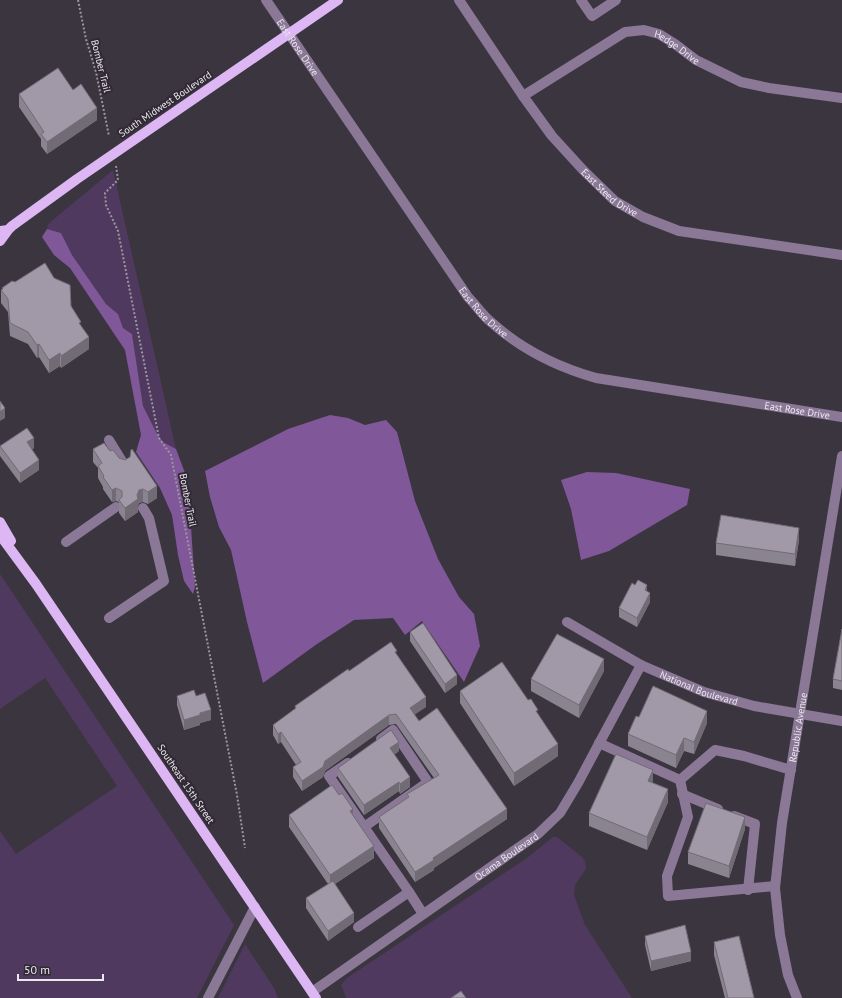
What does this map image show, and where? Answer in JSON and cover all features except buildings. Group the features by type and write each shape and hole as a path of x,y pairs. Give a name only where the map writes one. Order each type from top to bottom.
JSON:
{"main road":[{"name":"South Midwest Boulevard","path":"0,242 4,230 39,208 77,179 338,0"},
{"name":"Southeast 15th Street","path":"0,522 36,584"},
{"name":"Southeast 15th Street","path":"0,535 36,584 314,995"}],"street":[{"name":"East Rose Drive","path":"266,0 290,33 468,297 490,322 539,356 573,371 596,378 842,417"},
{"name":"East Steed Drive","path":"460,0 523,96 552,136 584,171 615,201 643,217 679,231 842,255"},
{"path":"580,0 592,16 616,0"},
{"name":"Hedge Drive","path":"523,96 624,32 644,30 659,34 696,60 741,82 768,88 842,98"},
{"path":"109,440 125,466"},
{"name":"Republic Avenue","path":"797,998 788,975 780,935 775,886 782,823 842,456"},
{"path":"66,542 116,508"},
{"path":"109,618 164,581 149,518 143,508"},
{"name":"National Boulevard","path":"567,622 641,665 704,692 754,706 842,721"},
{"name":"Ocama Boulevard","path":"314,995 423,914 538,834 560,813 641,665"},
{"path":"364,827 428,782 394,730 374,744"},
{"path":"599,743 680,780"},
{"path":"680,780 715,750 744,756 791,770"},
{"path":"355,758 330,776 423,914"},
{"path":"680,780 688,817 667,876 668,896 748,890 775,886"},
{"path":"682,794 755,824 748,890"},
{"path":"358,927 409,892"},
{"path":"208,998 255,907"}],"path":[{"name":"Bomber Trail","path":"78,0 86,39 96,72 109,136"},
{"name":"Bomber Trail","path":"116,165 118,180 106,193 106,205 118,231 159,438 171,455 234,780 245,848"}],"shaded area":[{"path":"113,170 176,449 163,442 156,432 143,406 132,334 123,328 118,314 106,304 72,255 61,233 47,229 48,224"},
{"path":"47,229 61,233 72,255 106,304 118,314 123,328 132,334 143,406 156,432 163,442 176,449 188,481 195,587 193,594 184,581 178,555 172,515 160,488 136,452 141,435 125,350 70,268 54,255 42,237"},
{"path":"330,415 348,418 365,425 386,420 397,432 415,501 438,559 459,597 474,614 480,646 464,682 422,621 405,635 393,618 354,620 317,644 263,683 247,622 231,550 219,527 210,497 205,471 288,429"},
{"path":"587,472 616,473 690,489 687,505 609,551 581,560 571,509 561,480"},
{"path":"0,574 234,925 197,998 0,998 0,831 16,854 117,786 45,678 0,709"},
{"path":"553,837 557,837 585,861 586,869 575,885 574,895 585,925 632,998 346,998 341,985 347,978 527,858"},
{"path":"245,944 274,988 278,998 218,998"}]}
